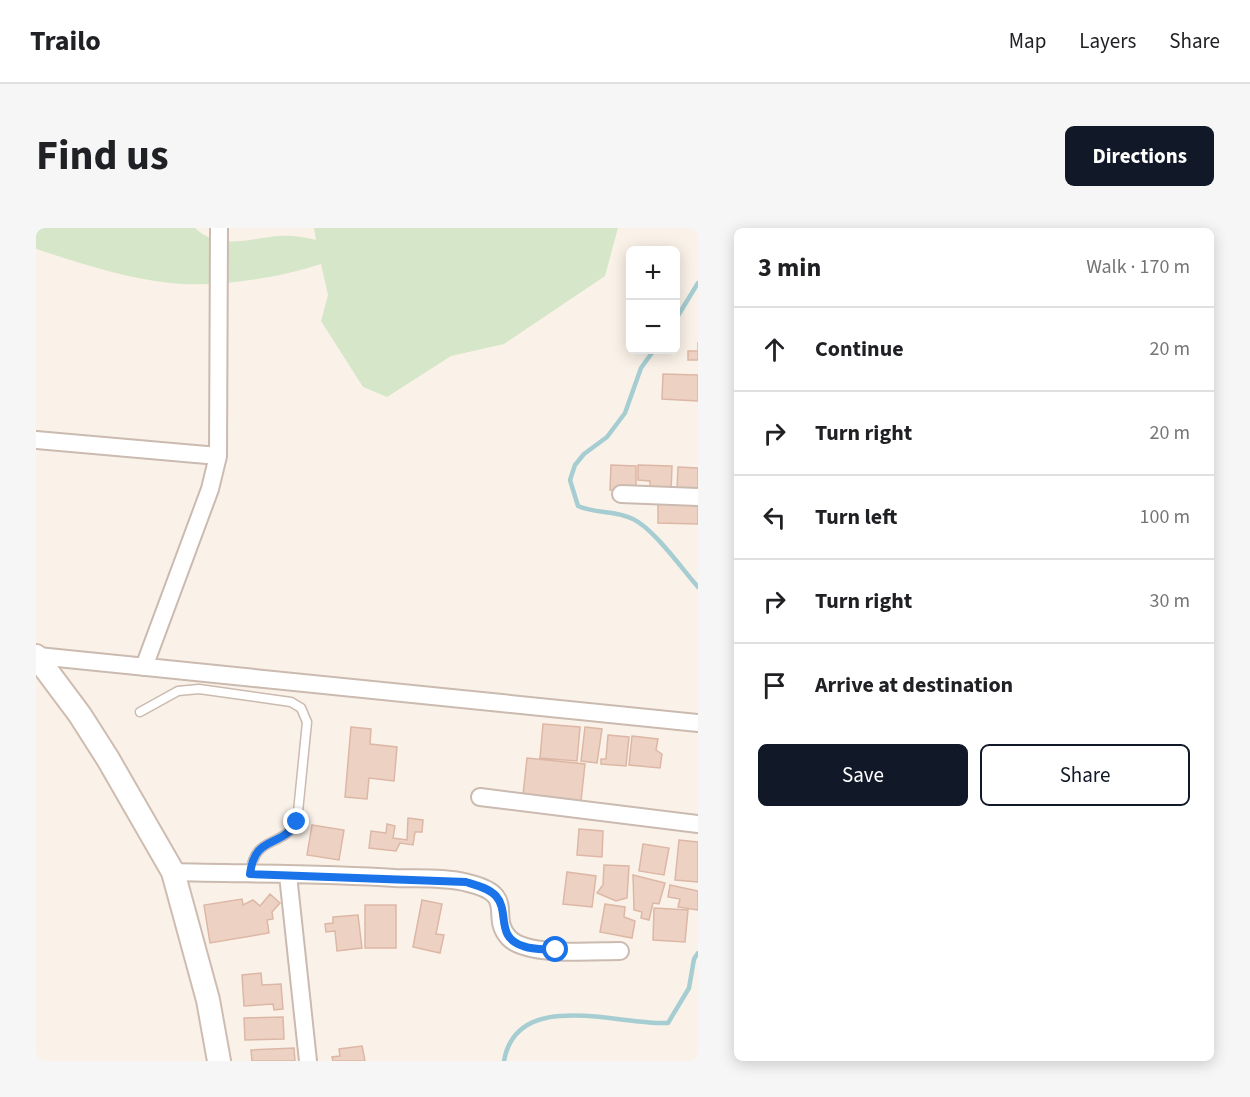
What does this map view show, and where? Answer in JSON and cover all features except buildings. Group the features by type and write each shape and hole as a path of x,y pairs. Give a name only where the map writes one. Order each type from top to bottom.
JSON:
{"street":[{"path":"144,667 210,489 218,456 219,228"},
{"path":"36,440 218,456"},
{"path":"621,494 698,497"},
{"path":"37,656 698,723"},
{"path":"37,656 108,759 173,872 208,1000 219,1061"},
{"path":"480,797 698,824"},
{"path":"173,872 466,882 494,893 500,902 504,930 510,939 523,946 556,950 620,951"},
{"path":"288,875 308,1061"}],"lane":[{"path":"140,712 178,691 199,689 291,702 301,708 307,722 297,822 291,832 261,847 252,858 250,874"}],"green space":[{"path":"36,228 195,228 214,239 235,241 284,236 316,240 314,228 618,228 605,276 504,344 451,356 387,397 363,387 321,321 328,295 321,264 286,274 247,281 188,284 153,281 86,265 36,249"}],"waterway":[{"path":"680,312 698,283"},
{"path":"651,354 641,368 625,413 607,437 584,454 575,465 570,480 578,506 626,516 641,524 659,540 698,587"},
{"path":"504,1061 513,1038 528,1024 549,1017 573,1015 668,1023 689,988 694,959 698,953"}],"route":[{"path":"297,822 291,832 261,847 252,858 250,874 466,882 494,893 500,902 504,930 510,939 523,946 556,950"}]}
